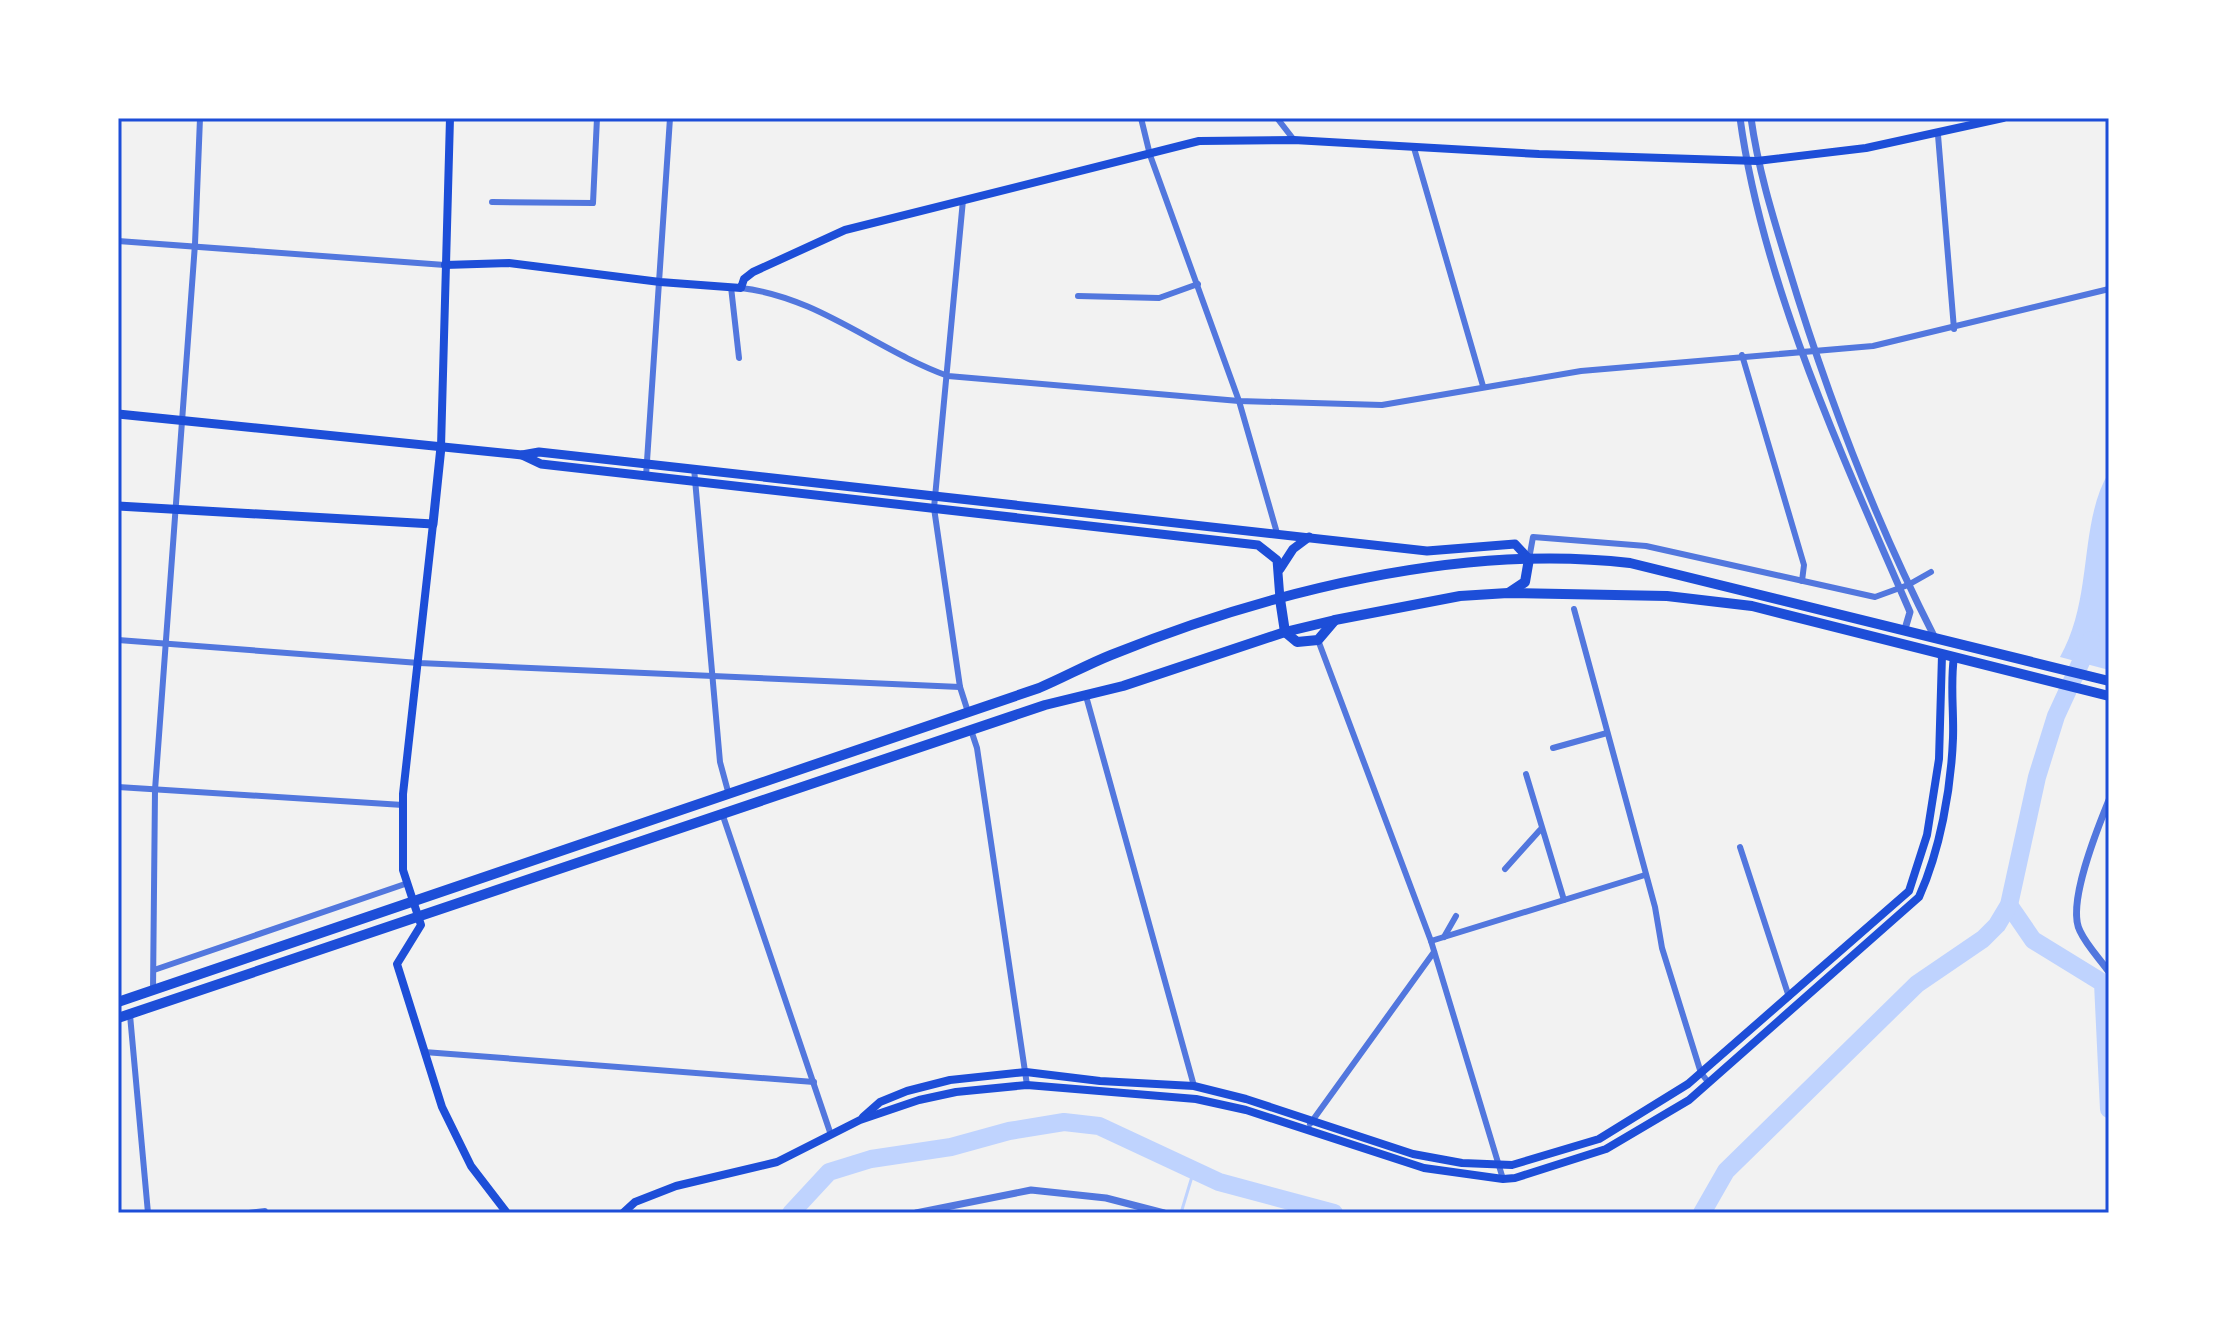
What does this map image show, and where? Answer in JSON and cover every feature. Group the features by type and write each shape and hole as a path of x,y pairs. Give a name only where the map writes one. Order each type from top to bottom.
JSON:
{"highway":[{"path":"1508,593 1525,582 1529,559"},
{"path":"118,1002 1039,688 1110,655 1280,599 1436,567 1529,559 1602,560 1662,568 2109,681"},
{"path":"118,1018 1045,705 1086,696 1285,632 1460,596 1508,593 1717,600 1795,616 2109,696"},
{"path":"1280,599 1285,632 1297,642 1318,640 1335,620"}],"main road":[{"path":"450,118 441,447 403,805 405,884 421,925 397,964 442,1107 471,1166 507,1213"},
{"path":"445,265 537,265 660,282 741,288 744,279 753,272 845,230 1199,141 1294,140 1414,148 1757,161 1866,148 1938,135 1977,122 2003,118"},
{"path":"118,414 522,455 539,452 647,463 1427,551 1515,544 1529,559"},
{"path":"522,455 541,464 1258,545 1273,554 1280,569 1280,599"},
{"path":"118,506 433,524"},
{"path":"1280,569 1293,549 1309,537"},
{"path":"860,1120 880,1102 907,1091 950,1080 1026,1072 1100,1081 1194,1086 1313,1120 1413,1154 1499,1167 1579,1147 1623,1124 1701,1073 1909,891 1927,835 1939,759 1942,655"},
{"path":"623,1213 635,1202 676,1186 777,1162 860,1120 956,1092 1027,1085 1196,1099 1246,1110 1424,1168 1503,1179 1584,1159 1689,1100 1919,897 1930,872 1953,739 1951,680 1954,657"}],"street":[{"path":"153,990 155,790 195,244 200,118"},
{"path":"492,202 593,203 597,118"},
{"path":"646,476 670,118"},
{"path":"1141,118 1150,155 1239,401 1277,533"},
{"path":"1277,118 1294,140"},
{"path":"1740,118 1746,161 1800,351 1910,612 1905,629"},
{"path":"1751,118 1757,161 1813,350 1908,585 1934,636"},
{"path":"1938,135 1954,329"},
{"path":"1414,148 1483,386"},
{"path":"963,199 934,508 960,687 968,712"},
{"path":"118,241 195,244 445,265"},
{"path":"1078,296 1159,298 1198,284"},
{"path":"731,287 739,358"},
{"path":"741,288 781,295 822,310 910,362 948,376 1239,401 1382,405 1483,386 1742,355 1873,346 1954,329 2109,289"},
{"path":"1742,355 1804,565 1802,581"},
{"path":"694,468 720,762 729,795"},
{"path":"1529,559 1531,540 1538,537 1646,546 1875,597 1908,585 1931,572"},
{"path":"1574,609 1662,948 1701,1073 1709,1083"},
{"path":"118,640 419,663 714,679 960,687"},
{"path":"1318,640 1431,941 1503,1179"},
{"path":"1086,696 1194,1086"},
{"path":"971,730 977,748 1027,1085"},
{"path":"1553,748 1607,733"},
{"path":"1526,774 1540,830 1564,900"},
{"path":"118,787 403,805"},
{"path":"2109,800 2095,837 2076,914 2078,929 2109,972"},
{"path":"723,816 831,1135"},
{"path":"1505,869 1540,830"},
{"path":"1740,847 1789,997"},
{"path":"1917,868 1930,872"},
{"path":"1431,941 1645,875"},
{"path":"154,970 405,884"},
{"path":"1886,913 1894,921"},
{"path":"1444,937 1456,916"},
{"path":"1306,1130 1434,952"},
{"path":"130,1015 148,1213"},
{"path":"424,1052 814,1082"},
{"path":"1623,1124 1628,1136"},
{"path":"916,1213 1031,1190 1106,1198 1164,1213"},
{"path":"249,1213 265,1211"}],"water":[{"path":"2109,472 2109,670 2060,657 2078,610 2093,514"}],"waterway":[{"path":"1702,1213 1726,1171 1917,984 1983,939 1997,925 2009,905 2037,777 2056,716 2091,640"},
{"path":"2009,905 2033,940 2103,983 2109,1109"},
{"path":"791,1213 829,1172 871,1159 951,1147 1009,1131 1064,1122 1099,1126 1219,1182 1334,1213"},
{"path":"1181,1213 1194,1170"}]}
